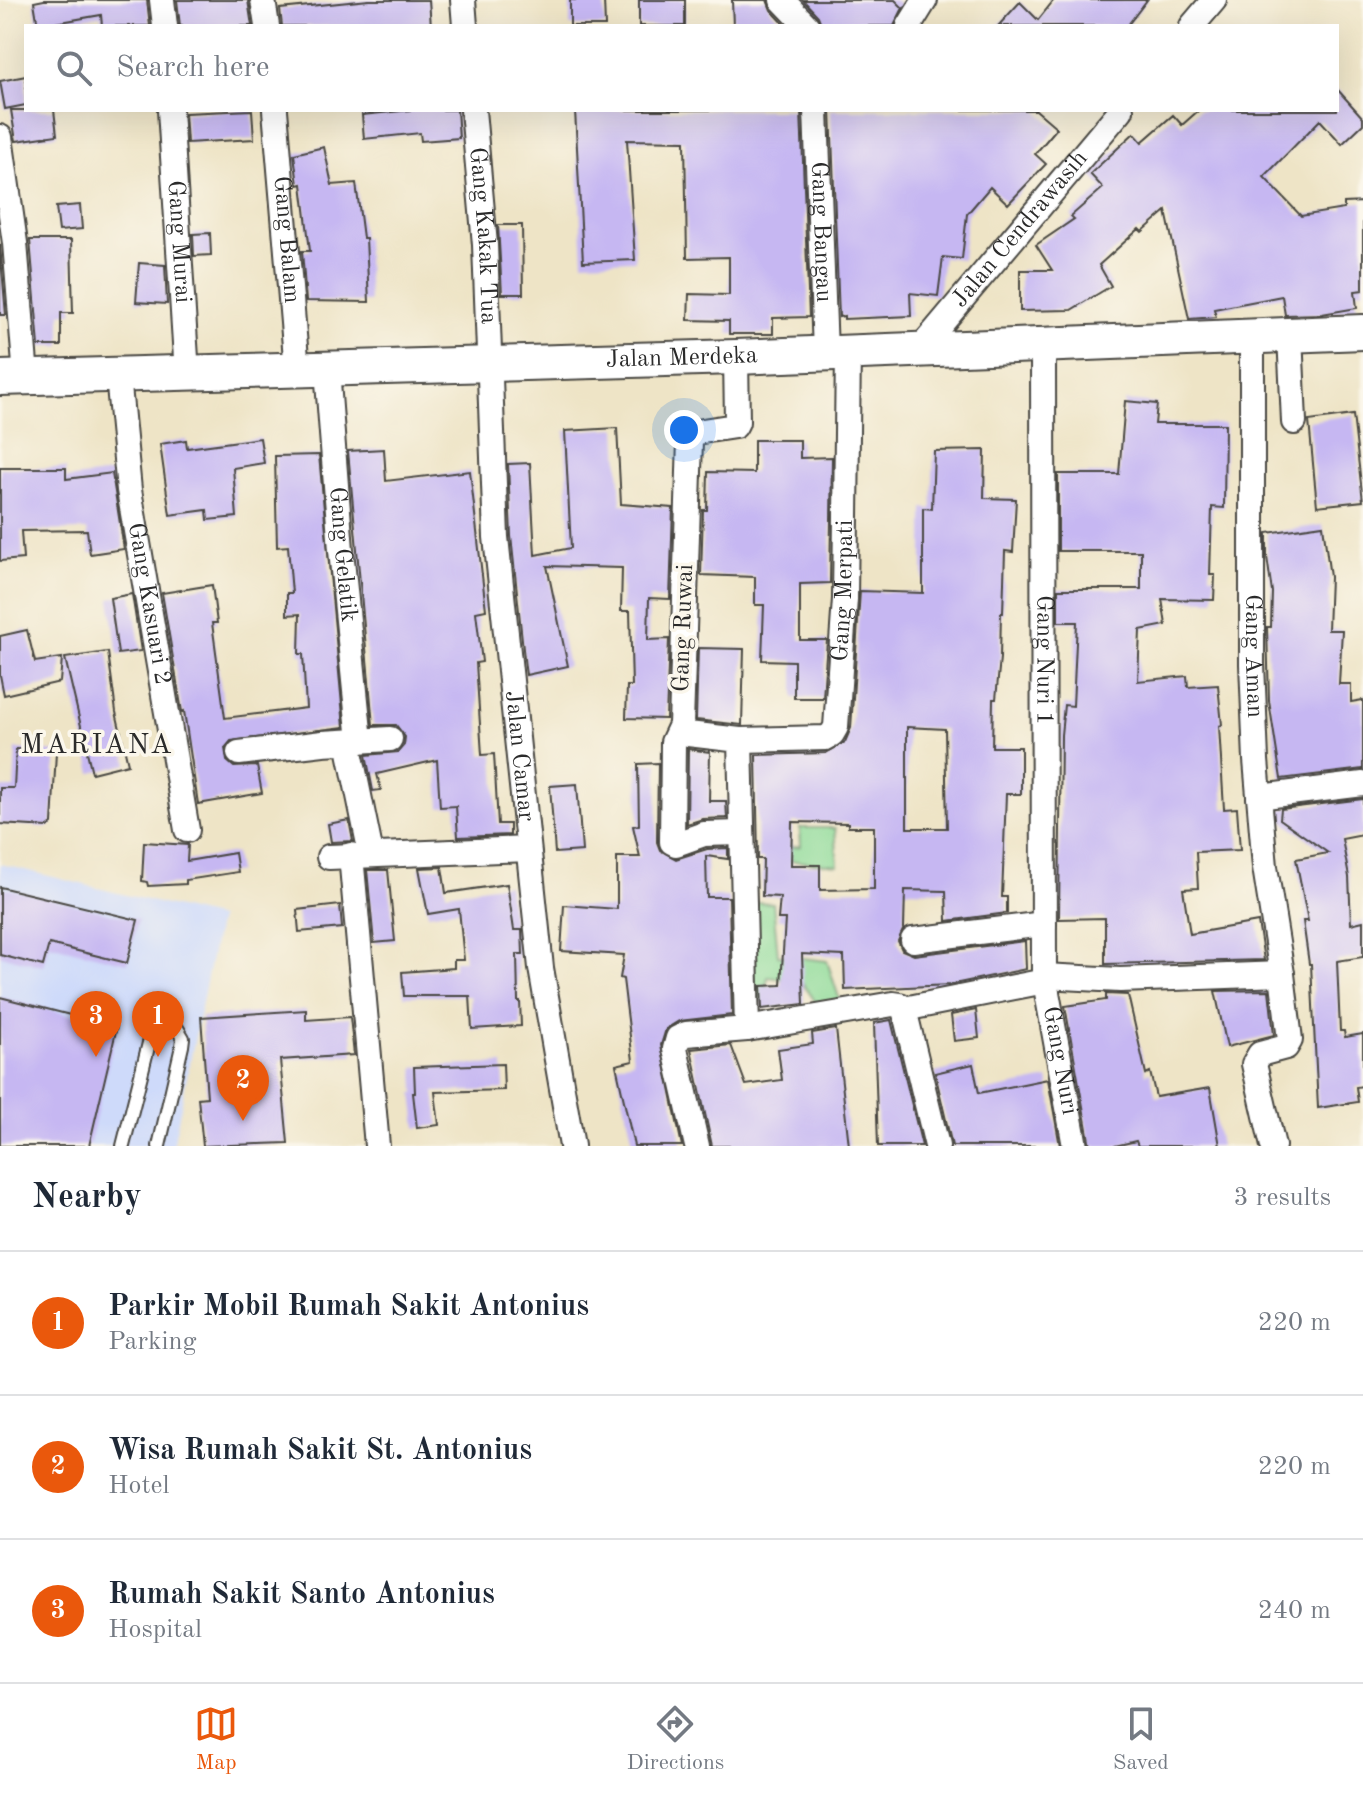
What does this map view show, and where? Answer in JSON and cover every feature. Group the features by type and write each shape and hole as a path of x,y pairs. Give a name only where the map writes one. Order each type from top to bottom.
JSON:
{"street":[{"path":"162,0 165,24"},
{"path":"263,0 267,24"},
{"path":"463,0 465,24"},
{"path":"782,0 805,24"},
{"path":"910,24 925,0"},
{"path":"1194,24 1214,0"},
{"name":"Gang Murai","path":"170,112 187,374"},
{"name":"Gang Balam","path":"275,112 312,369"},
{"name":"Gang Kakak Tua","path":"473,112 485,245 490,363"},
{"name":"Gang Bangau","path":"816,112 836,352"},
{"name":"Jalan Cendrawasih","path":"920,349 1119,112"},
{"path":"0,137 15,243 13,378"},
{"name":"Jalan Merdeka","path":"13,378 490,363 737,367 836,352 1363,332"},
{"path":"1290,335 1294,422"},
{"name":"Gang Aman","path":"1252,336 1252,664 1259,797 1265,867 1290,1042 1286,1047 1260,1054 1254,1064 1273,1146"},
{"name":"Gang Nuri 1","path":"1043,344 1045,979"},
{"name":"Gang Merpati","path":"740,740 826,738 836,727 845,599 836,352"},
{"name":"Jalan Camar","path":"490,363 496,537 528,849 547,1008 572,1146"},
{"name":"Gang Ruwai","path":"737,367 737,422 733,428 696,432 690,440 681,725 688,734 740,740"},
{"name":"Gang Gelatik","path":"312,369 354,742 351,856 377,1146"},
{"name":"Gang Kasuari 2","path":"118,376 129,490 187,830"},
{"path":"681,725 673,742 672,842 676,844 704,834 741,833"},
{"path":"239,753 390,739"},
{"path":"740,740 747,1029"},
{"path":"1259,797 1363,784"},
{"path":"351,856 528,849"},
{"path":"913,940 1044,924"},
{"path":"904,1009 1045,979 1120,980 1282,974"},
{"name":"Gang Nuri","path":"1045,979 1075,1146"},
{"path":"697,1146 675,1049 678,1038 686,1034 747,1029 893,1004 904,1009 937,1146"}],"lane":[{"path":"123,1146 150,1039 161,1027 177,1028 183,1038 182,1046 159,1146"}],"shaded area":[{"path":"0,864 219,918 173,1146 0,1146"}],"green space":[{"path":"800,828 835,828 838,865 772,859 772,849 801,846"},
{"path":"749,902 773,903 778,955 827,961 840,1001 817,1004 801,981 768,977 763,1001 755,1000"}],"building":[{"path":"147,0 150,24 102,24 101,15 38,24 34,2"},
{"path":"177,0 248,0 252,24 180,24"},
{"path":"369,0 429,0 431,24 282,24 280,9"},
{"path":"570,0 604,0 605,24 570,24"},
{"path":"639,0 685,0 685,24 639,24"},
{"path":"732,0 767,0 771,10 784,24 733,24"},
{"path":"803,0 895,0 903,8 895,24 821,24"},
{"path":"1054,0 1147,0 1129,24 1000,24 1020,2 1038,20"},
{"path":"24,76 24,105 5,109 0,81"},
{"path":"1339,91 1363,118 1363,124 1342,144 1320,120 1264,177 1301,216 1344,209 1344,203 1363,202 1363,290 1355,291 1357,308 1322,314 1285,315 1282,296 1214,309 1216,317 1189,319 1166,211 1142,232 1139,229 1099,265 1111,286 1071,310 1020,311 1020,270 1052,270 1036,245 1074,219 1071,216 1103,188 1090,174 1134,133 1142,142 1173,115 1182,125 1197,112 1339,112"},
{"path":"11,110 54,112 57,135 16,141"},
{"path":"252,112 254,139 187,143 185,113"},
{"path":"457,112 459,138 421,141 420,133 364,139 362,115"},
{"path":"575,112 801,112 809,317 773,318 773,334 729,334 729,321 688,320 689,294 729,295 729,257 687,258 685,141 627,140 635,260 583,262"},
{"path":"831,112 1038,112 1057,128 1035,154 1046,164 1008,204 990,187 967,214 962,259 943,257 938,296 910,293 911,316 839,317"},
{"path":"324,147 332,185 356,183 363,238 366,238 369,302 306,301 302,251 310,251 302,184 298,185 294,154"},
{"path":"80,205 82,229 59,231 56,207"},
{"path":"498,225 522,225 523,294 502,294"},
{"path":"210,233 211,255 194,256 193,234"},
{"path":"30,240 71,240 73,313 61,313 61,346 39,346"},
{"path":"0,245 6,315 0,315"},
{"path":"139,263 165,265 167,304 136,302"},
{"path":"1125,401 1157,404 1155,424 1225,424 1224,508 1212,507 1210,575 1215,575 1214,600 1162,599 1166,625 1140,630 1138,681 1187,676 1188,687 1218,685 1224,809 1237,808 1240,850 1196,852 1198,888 1183,889 1190,934 1258,922 1264,960 1105,964 1105,918 1059,919 1061,735 1064,705 1073,706 1077,622 1058,622 1058,589 1141,589 1141,551 1058,551 1058,474 1119,474"},
{"path":"1353,415 1363,501 1317,506 1309,421"},
{"path":"617,428 621,504 673,508 670,599 649,598 648,640 669,639 666,719 626,718 627,686 632,686 630,611 621,611 622,568 547,566 568,666 526,675 511,536 508,464 530,463 535,555 571,548 565,431"},
{"path":"260,438 264,463 233,468 237,517 208,520 207,510 170,515 160,444 186,440 187,448"},
{"path":"754,440 800,440 800,458 832,457 830,583 800,584 800,640 827,640 823,698 794,698 794,661 762,660 764,605 755,605 755,577 701,575 703,510 707,510 708,472 754,473"},
{"path":"384,449 386,481 470,471 486,610 476,612 482,662 476,663 482,755 494,754 498,824 510,824 510,835 458,837 456,806 440,807 437,760 377,774 381,790 373,791 366,755 398,752 404,745 405,737 396,725 373,725 348,451"},
{"path":"985,450 984,498 1016,499 1013,552 1005,551 992,747 1021,747 1021,794 1006,794 1002,897 1007,897 1007,913 947,921 946,891 905,890 904,928 898,941 902,950 914,955 1025,941 1026,969 949,985 845,990 844,956 802,954 804,1004 762,1009 761,986 781,985 785,919 778,919 780,897 762,896 763,859 758,859 756,755 826,753 845,742 851,728 860,591 923,593 923,508 932,509 934,451","holes":["907,727 945,729 947,828 907,828","792,822 848,823 848,827 874,827 874,889 820,890 820,865 791,865"]},
{"path":"319,455 344,727 231,741 225,748 227,761 234,767 257,766 262,793 198,804 162,593 212,585 217,623 212,623 225,718 306,708 303,654 299,654 300,614 287,615 287,593 292,593 288,546 277,547 275,456"},
{"path":"0,468 66,468 66,479 112,473 124,549 90,554 87,530 21,531 23,559 0,561"},
{"path":"1323,525 1330,577 1328,630 1342,630 1339,684 1351,684 1351,702 1363,700 1363,769 1281,779 1269,701 1267,627 1271,627 1272,592 1267,533"},
{"path":"132,594 141,651 118,654 110,598"},
{"path":"27,630 35,662 62,658 60,682 4,695 0,675 0,636"},
{"path":"698,648 744,649 742,725 696,720"},
{"path":"108,652 116,712 128,764 92,773 65,658"},
{"path":"16,749 56,752 52,824 48,827 0,824 0,788 14,788"},
{"path":"688,749 710,752 709,801 726,801 727,818 703,819 687,824"},
{"path":"658,763 657,842 660,850 676,859 707,849 728,848 728,859 706,856 707,897 729,897 732,1015 679,1021 666,1029 661,1045 682,1146 634,1146 616,1065 633,1061 623,979 620,978 624,955 561,951 564,905 617,909 617,857 640,857 633,826 639,825 638,764"},
{"path":"577,784 582,851 555,853 550,786"},
{"path":"1363,799 1363,835 1342,839 1349,877 1351,924 1363,921 1363,957 1337,961 1340,1031 1344,1031 1345,1037 1363,1034 1363,1086 1356,1087 1358,1102 1318,1108 1311,964 1303,921 1308,921 1296,859 1328,853 1280,819 1281,809"},
{"path":"349,820 353,841 331,842 328,824"},
{"path":"144,842 188,845 187,861 235,853 238,872 186,880 186,884 148,886 147,882 142,881"},
{"path":"442,867 446,893 507,884 514,930 522,930 523,954 517,954 521,1026 472,1029 470,996 404,996 402,972 454,968 454,960 464,960 459,909 428,914 419,868"},
{"path":"367,870 388,870 395,941 374,943"},
{"path":"0,887 138,920 127,963 49,944 43,966 0,955"},
{"path":"340,905 342,928 299,932 297,910"},
{"path":"1269,990 1274,1035 1227,1047 1215,991"},
{"path":"1106,994 1128,995 1146,1074 1150,1072 1156,1097 1210,1088 1220,1146 1138,1146 1136,1141 1115,1146 1090,1146 1065,1006 1106,1000"},
{"path":"0,997 117,1027 89,1146 0,1146"},
{"path":"306,1010 306,1020 350,1017 354,1055 280,1060 288,1143 203,1146 198,1098 207,1097 201,1017"},
{"path":"976,1010 979,1038 954,1041 951,1015"},
{"path":"891,1020 922,1146 878,1146 874,1023"},
{"path":"836,1029 849,1146 712,1146 691,1049 731,1045 746,1085 782,1080 778,1049 813,1044 812,1033"},
{"path":"503,1064 504,1090 435,1092 439,1125 417,1128 414,1067"},
{"path":"973,1064 979,1093 1048,1079 1060,1146 952,1146 935,1073"}],"place":[{"name":"Rumah Sakit Santo Antonius","path":"96,1057"},
{"name":"Parkir Mobil Rumah Sakit Antonius","path":"158,1057"},
{"name":"Wisa Rumah Sakit St. Antonius","path":"243,1121"}],"district":[{"name":"MARIANA","path":"97,746"}]}
